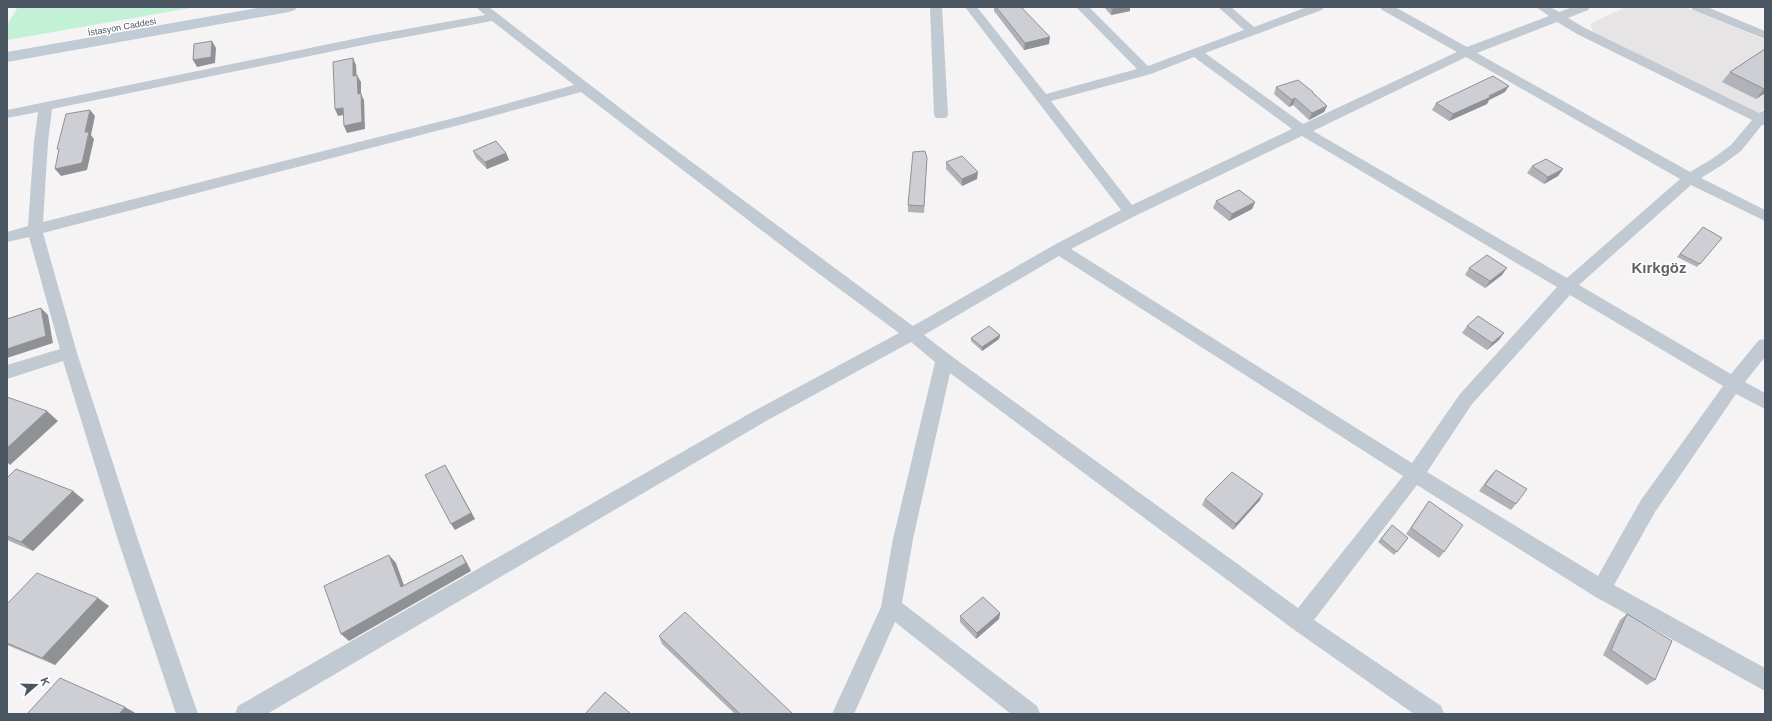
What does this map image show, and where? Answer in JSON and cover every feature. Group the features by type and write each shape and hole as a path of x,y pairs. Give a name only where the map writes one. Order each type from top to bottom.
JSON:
{"main road":[{"name":"İstasyon Caddesi","path":"7,47 236,7"},
{"path":"7,57 289,7"}],"street":[{"path":"482,7 583,87 832,275 912,333 944,360 1300,622 1434,714"},
{"path":"936,7 941,115"},
{"path":"971,7 1130,212"},
{"path":"1082,7 1146,70"},
{"path":"1224,7 1252,31"},
{"path":"1042,99 1146,70 1318,7"},
{"path":"1386,7 1690,178 1765,216"},
{"path":"1300,622 1415,474 1466,399 1568,286 1690,178 1710,167 1741,143 1763,118 1581,31 1542,7"},
{"path":"246,714 760,416 879,353 1059,249 1130,212 1467,52 1584,7"},
{"path":"1697,7 1765,35"},
{"path":"7,114 374,39 495,18"},
{"path":"1196,52 1302,130 1765,402"},
{"path":"7,237 583,87"},
{"path":"46,106 41,142 35,230 69,353 128,540 187,714"},
{"path":"1059,249 1415,474 1601,589 1765,680"},
{"path":"1601,589 1648,506 1734,383 1765,345"},
{"path":"7,372 69,353"},
{"path":"843,714 891,607 903,539 944,360"},
{"path":"891,607 1029,714"}],"shaded area":[{"path":"1626,7 1685,7 1765,40 1765,108 1758,114 1593,32 1590,24"}],"green space":[{"path":"18,7 196,7 7,40 7,25"}],"building":[{"path":"996,7 1021,7 1050,37 1025,43"},
{"path":"1110,7 1123,7 1112,9"},
{"path":"212,41 211,57 193,60 194,44"},
{"path":"1765,49 1764,89 1730,72"},
{"path":"353,58 353,76 357,75 358,94 361,93 362,122 344,126 343,108 335,109 333,62"},
{"path":"1493,76 1509,86 1489,96 1491,97 1453,114 1436,103"},
{"path":"1298,80 1327,106 1312,113 1295,98 1292,100 1276,87"},
{"path":"90,110 85,132 89,132 82,163 55,169 59,149 57,149 66,114"},
{"path":"496,141 506,153 485,162 473,151"},
{"path":"925,151 927,158 924,206 908,205 913,152"},
{"path":"962,156 978,172 962,179 946,162"},
{"path":"1546,159 1563,169 1548,177 1532,166"},
{"path":"1239,190 1255,202 1232,214 1216,201"},
{"path":"1703,227 1722,238 1700,264 1680,254"},
{"path":"1487,255 1507,268 1490,281 1469,268"},
{"path":"41,308 46,336 7,349 7,319"},
{"path":"1478,316 1504,333 1492,343 1467,326"},
{"path":"989,326 1000,335 982,347 971,338"},
{"path":"7,397 47,411 7,448"},
{"path":"445,465 471,513 451,524 425,475"},
{"path":"16,469 73,491 21,542 7,536 7,478"},
{"path":"1496,470 1527,489 1516,504 1485,485"},
{"path":"1232,472 1263,494 1236,524 1205,499"},
{"path":"1429,501 1463,525 1444,552 1411,528"},
{"path":"1392,525 1408,538 1397,552 1381,539"},
{"path":"389,555 401,587 462,555 466,563 341,634 324,586"},
{"path":"37,573 98,598 42,658 7,643 7,604"},
{"path":"983,597 1000,613 977,633 960,616"},
{"path":"685,612 793,714 740,714 659,636"},
{"path":"1627,614 1672,641 1655,680 1611,650"},
{"path":"60,678 125,707 119,714 27,714"},
{"path":"605,692 631,714 585,714"}],"district":[{"name":"Kırkgöz","path":"1659,268"}]}
